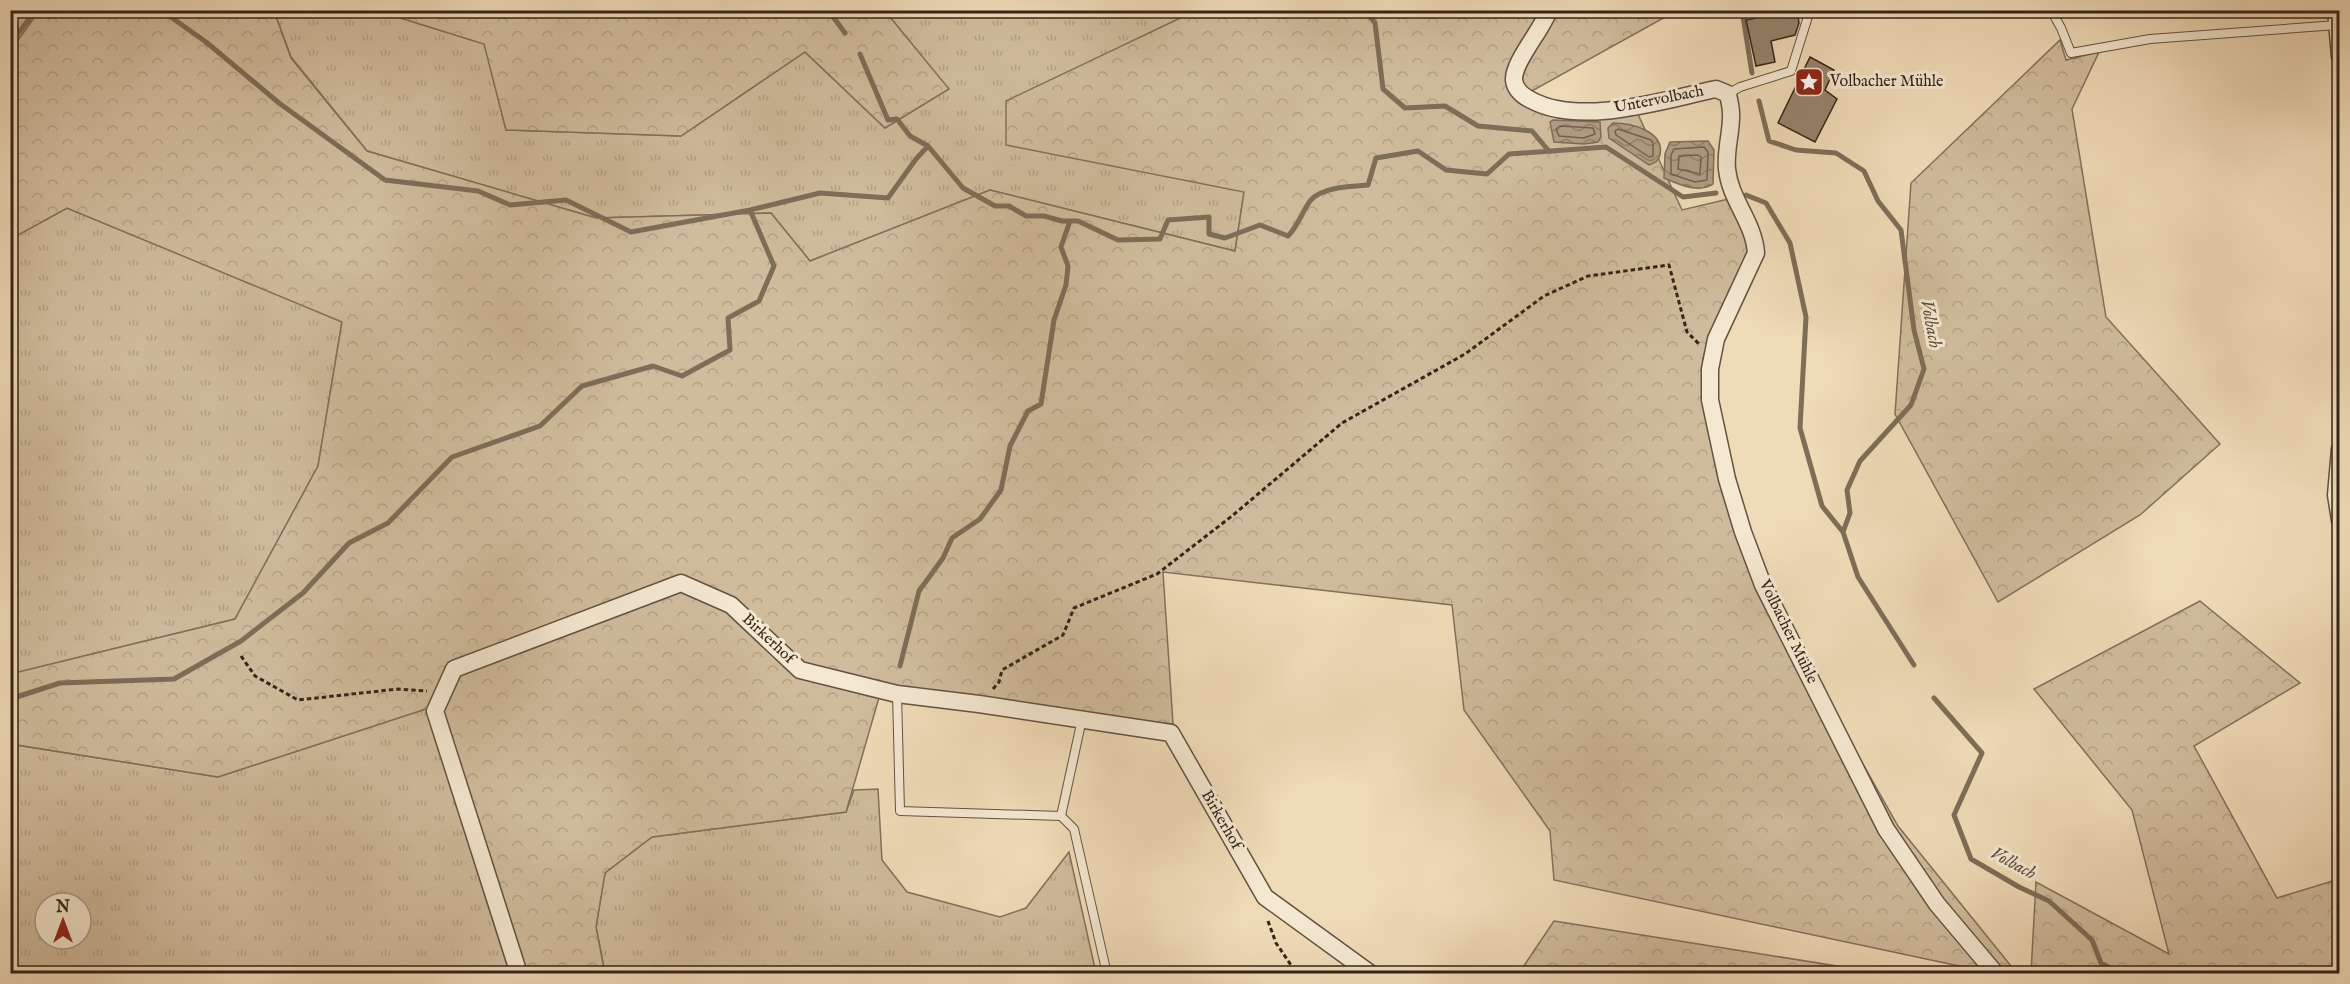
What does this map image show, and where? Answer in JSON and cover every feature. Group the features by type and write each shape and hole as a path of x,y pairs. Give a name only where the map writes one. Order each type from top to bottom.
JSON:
{"street":[{"name":"Untervolbach","path":"1549,10 1545,23 1516,68 1514,80 1521,95 1539,105 1566,111 1600,110 1634,106 1716,89 1728,94 1731,112 1727,141 1727,169 1731,188 1755,239 1756,253"},
{"path":"2337,18 2340,57"},
{"name":"Volbacher Mühle","path":"1756,253 1716,339 1711,356 1710,400 1727,479 1743,532 1763,585 1886,829 1937,904 1996,974"},
{"path":"2340,449 2336,495 2340,520"},
{"name":"Birkerhof","path":"519,974 435,711 454,669 681,583 731,605 800,670 897,694 1171,732 1265,897 1371,974"}],"lane":[{"path":"1728,94 1740,87 1791,71 1810,10"},
{"path":"2051,10 2061,28 2070,53 2150,39 2337,18"},
{"path":"897,694 900,811 1061,816 1074,829 1107,974"},
{"path":"1061,816 1082,719"}],"path":[{"path":"979,704 999,682 1002,670 1063,635 1074,608 1157,574 1232,516 1342,423 1465,354 1544,296 1588,276 1669,265 1687,332 1711,356"},
{"path":"241,656 255,676 298,700 398,689 443,693"},
{"path":"1275,943 1297,974"}],"green space":[{"path":"10,11 39,11 11,50"},
{"path":"39,11 274,11 291,58 367,151 596,218 771,213 810,261 990,190 1235,251 1244,192 1006,145 1006,101 1195,11 1676,11 1521,97 1636,110 1682,210 1733,198 1751,251 1703,358 1720,481 1760,582 1898,826 2011,966 2005,973 1992,973 1554,880 1550,831 1464,710 1452,605 1163,572 1173,724 897,691 802,665 681,580 453,662 429,708 218,777 11,744 10,674 235,619 318,466 342,322 67,208 11,239 11,50"},
{"path":"274,11 378,11 485,44 506,130 681,136 805,52 885,128 948,89 885,11 1195,11 1143,36 1244,192 1235,251 990,190 810,261 771,213 596,218 367,151 291,57"},
{"path":"378,11 885,11 949,89 885,128 805,52 681,136 506,130 484,44"},
{"path":"2060,40 2066,60 2099,52 2072,109 2106,317 2220,444 2140,515 1998,602 1895,414 1911,183"},
{"path":"67,208 342,321 318,466 235,619 11,674 10,239"},
{"path":"680,588 730,608 799,674 880,694 846,812 652,837 605,873 596,927 605,974 524,973 441,713 459,672"},
{"path":"2200,601 2300,683 2194,746 2277,898 2339,879 2339,973 2031,973 2036,882 2169,954 2132,810 2034,689"},
{"path":"429,708 513,973 11,973 10,744 218,777"},
{"path":"878,789 882,860 907,892 1000,917 1026,908 1069,852 1096,973 605,973 596,927 605,873 652,837 846,812 854,790"},
{"path":"1554,921 1881,973 1519,973"}],"water":[{"path":"1553,120 1600,122 1601,137 1598,142 1584,144 1554,142 1550,122"},
{"path":"1613,123 1637,127 1652,134 1660,147 1658,160 1649,165 1609,138 1608,128"},
{"path":"1708,141 1714,150 1713,184 1695,188 1664,178 1665,154 1670,142"}],"building":[{"path":"1771,10 1797,10 1799,23 1795,35 1771,41 1775,62 1756,66 1746,20 1772,15"},
{"path":"1810,57 1834,70 1825,90 1837,99 1815,142 1778,123"}],"waterway":[{"path":"10,44 36,10"},
{"path":"161,10 206,42 279,103 385,180 478,191 510,205 566,200 631,232 750,210 820,193 888,198 928,146 963,188 995,206 1009,206 1026,216 1078,221 1118,240 1160,239 1168,220 1209,217 1209,234 1225,238 1260,225 1288,236 1315,196 1337,188 1368,185 1376,158 1418,151 1446,170 1487,174 1509,154 1606,147 1683,197 1716,193"},
{"path":"828,10 845,33"},
{"path":"1364,10 1375,23 1383,89 1405,108 1445,106 1478,126 1532,131 1548,150"},
{"name":"Volbach","path":"1742,10 1752,73"},
{"path":"860,54 888,120 897,119 910,136 928,146"},
{"name":"Volbach","path":"1759,101 1769,141 1796,150 1836,153 1864,171 1878,201 1901,230 1914,330 1924,369 1911,405 1860,461 1847,490 1850,513 1843,532 1858,577 1914,665"},
{"path":"1746,195 1766,203 1790,243 1806,317 1800,428 1822,506 1843,532"},
{"path":"10,699 60,683 174,679 241,641 303,593 349,543 388,523 452,457 540,426 582,386 653,366 682,376 730,350 728,318 759,301 774,266 750,210"},
{"path":"900,666 919,591 943,558 952,538 980,519 1001,490 1010,446 1028,411 1041,404 1054,320 1066,285 1068,266 1061,247 1070,221"},
{"name":"Volbach","path":"1934,698 1982,753 1954,815 1971,859 2019,887 2049,901 2092,940 2101,963 2121,974"}],"place":[{"name":"Volbacher Mühle","path":"1809,82"}]}
